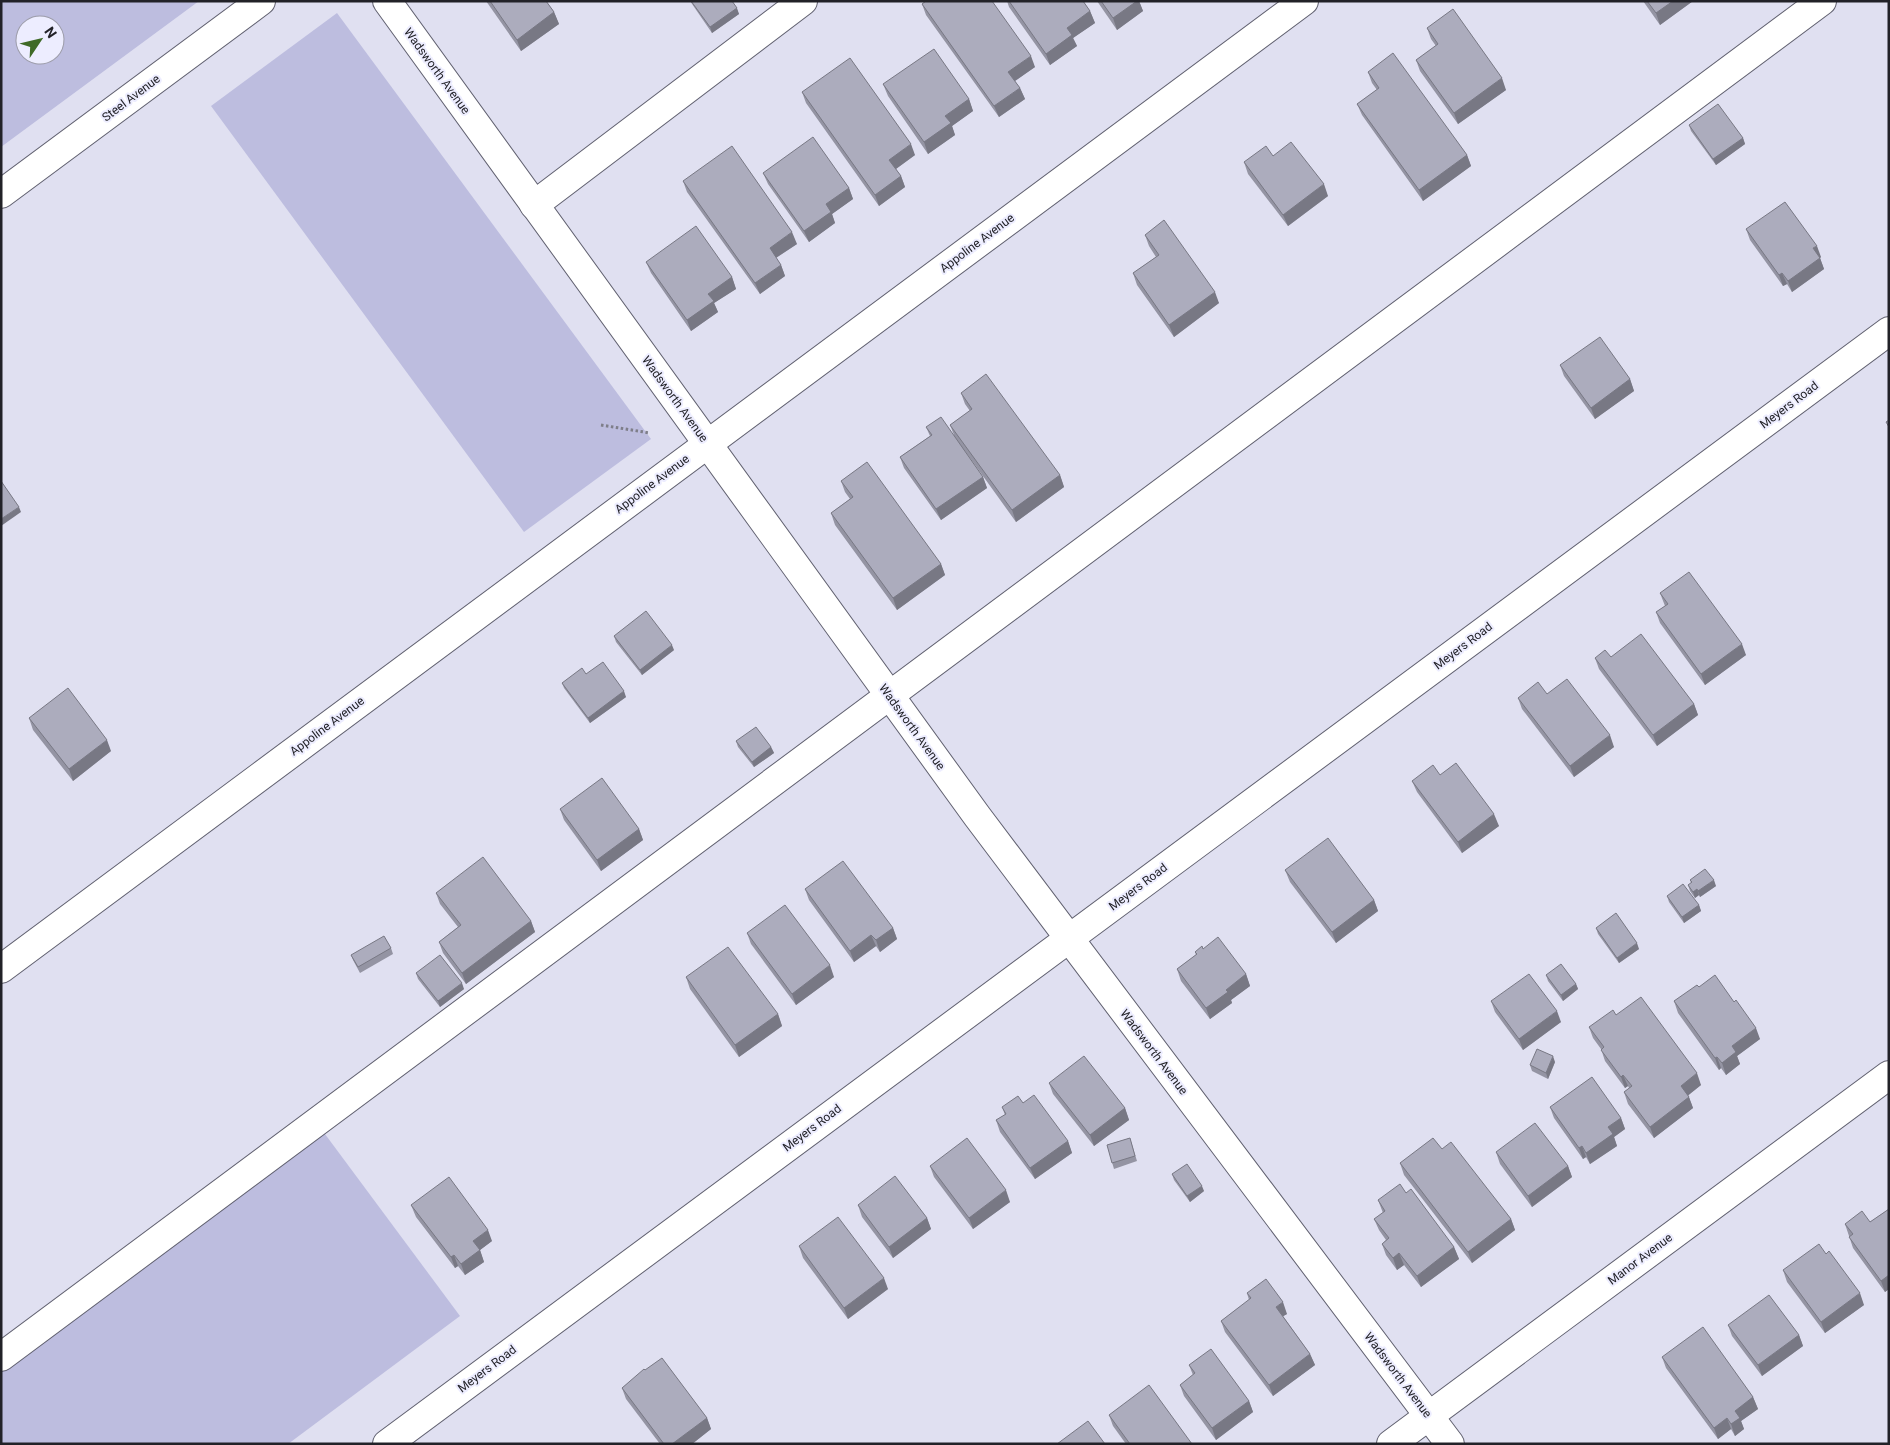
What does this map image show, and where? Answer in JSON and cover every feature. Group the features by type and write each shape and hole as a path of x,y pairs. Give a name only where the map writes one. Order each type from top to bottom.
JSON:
{"street":[{"name":"Steel Avenue","path":"1,194 261,1"},
{"name":"Wadsworth Avenue","path":"387,1 889,695 1069,938 1450,1444"},
{"path":"534,205 803,1"},
{"name":"Appoline Avenue","path":"1,969 1304,1"},
{"path":"1,1357 1822,1"},
{"name":"Meyers Road","path":"386,1444 1889,331"},
{"name":"Manor Avenue","path":"1391,1444 1889,1075"}],"path":[{"path":"601,425 650,433"}],"shaded area":[{"path":"1,1 199,1 1,147"},
{"path":"337,13 651,439 524,532 211,106"},
{"path":"322,1130 460,1316 288,1444 1,1444 1,1369"}],"building":[{"path":"490,1 546,1 554,12 517,40"},
{"path":"691,1 732,1 737,8 710,27"},
{"path":"926,1 992,1 1031,56 1008,72 1020,88 994,106 922,4"},
{"path":"1009,1 1083,1 1090,11 1067,28 1072,35 1046,54"},
{"path":"1101,1 1137,1 1113,18"},
{"path":"1647,1 1673,1 1656,13"},
{"path":"1453,9 1502,78 1454,113 1416,60 1438,44 1427,28"},
{"path":"934,49 969,99 945,116 951,123 924,142 883,84"},
{"path":"1393,53 1467,155 1419,190 1357,104 1379,88 1368,72"},
{"path":"850,58 911,144 889,160 901,176 875,195 802,92"},
{"path":"1718,104 1743,138 1713,159 1689,125"},
{"path":"813,137 849,188 826,204 831,212 804,231 763,173"},
{"path":"1291,142 1324,184 1283,215 1244,162 1266,146 1273,156"},
{"path":"732,146 792,232 770,248 781,265 755,283 683,181"},
{"path":"1785,202 1817,246 1813,248 1820,258 1788,281 1782,273 1779,275 1746,229"},
{"path":"1164,220 1215,292 1169,325 1133,273 1159,255 1145,235"},
{"path":"696,226 732,277 708,294 714,301 687,320 646,262"},
{"path":"1600,337 1630,379 1591,408 1560,365"},
{"path":"986,374 1060,475 1012,510 950,425 972,409 961,393"},
{"path":"941,417 983,477 936,509 900,457 932,435 926,427"},
{"path":"867,462 941,564 893,598 831,513 853,497 841,481"},
{"path":"1,481 19,507 1,519"},
{"path":"1689,572 1742,644 1701,674 1656,612 1668,604 1660,593"},
{"path":"646,611 672,645 640,670 614,636"},
{"path":"1641,634 1694,704 1653,735 1595,658 1605,650 1611,657"},
{"path":"603,662 624,691 588,718 562,683 582,668 586,674"},
{"path":"1567,679 1610,735 1570,766 1518,698 1538,682 1547,694"},
{"path":"68,688 107,740 69,769 29,718"},
{"path":"756,727 771,747 752,762 736,741"},
{"path":"1456,763 1494,814 1458,842 1412,781 1433,765 1440,775"},
{"path":"602,778 639,829 597,860 560,809"},
{"path":"1328,838 1374,900 1332,932 1285,870"},
{"path":"483,857 531,921 462,973 439,942 461,925 436,893"},
{"path":"843,861 893,928 876,940 871,935 850,951 805,889"},
{"path":"1705,869 1714,880 1698,891 1697,889 1693,892 1688,885 1692,882 1690,880"},
{"path":"1683,884 1699,905 1682,917 1667,896"},
{"path":"785,905 830,965 792,994 747,933"},
{"path":"1616,913 1637,943 1617,958 1596,928"},
{"path":"384,936 391,948 358,967 351,955"},
{"path":"1218,937 1246,974 1226,990 1228,992 1206,1008 1177,969 1197,954 1195,952 1202,946 1203,949"},
{"path":"728,947 778,1014 735,1045 686,977"},
{"path":"440,955 462,983 438,1001 416,973"},
{"path":"1561,964 1576,984 1561,995 1546,975"},
{"path":"1529,974 1557,1011 1519,1039 1491,1001"},
{"path":"1715,975 1756,1028 1732,1046 1736,1052 1722,1063 1717,1057 1715,1058 1674,1001 1697,985 1699,987"},
{"path":"1641,997 1697,1073 1681,1086 1689,1097 1650,1127 1624,1092 1632,1086 1623,1075 1621,1077 1601,1050 1604,1047 1589,1027 1613,1010 1616,1015"},
{"path":"1537,1049 1553,1056 1546,1073 1530,1065"},
{"path":"1084,1056 1125,1108 1090,1135 1049,1083"},
{"path":"1592,1077 1621,1118 1608,1127 1613,1134 1586,1153 1582,1146 1579,1148 1550,1107"},
{"path":"1034,1095 1068,1141 1030,1168 996,1120 1006,1114 1002,1107 1018,1096 1023,1103"},
{"path":"1535,1123 1568,1166 1528,1196 1496,1152"},
{"path":"967,1138 1006,1190 969,1218 930,1166"},
{"path":"1130,1138 1135,1156 1112,1163 1107,1145"},
{"path":"1433,1138 1442,1149 1451,1142 1511,1219 1468,1252 1400,1163"},
{"path":"1187,1164 1202,1186 1187,1196 1172,1174"},
{"path":"895,1176 927,1218 889,1247 858,1205"},
{"path":"449,1177 488,1230 473,1241 480,1250 461,1264 454,1255 451,1257 411,1205"},
{"path":"1400,1184 1406,1193 1411,1189 1454,1247 1417,1276 1399,1253 1393,1258 1382,1244 1389,1238 1374,1219 1385,1211 1378,1200"},
{"path":"1889,1209 1889,1275 1881,1281 1849,1237 1853,1234 1845,1224 1862,1211 1870,1222"},
{"path":"838,1217 884,1278 844,1308 799,1246"},
{"path":"1819,1244 1826,1254 1829,1251 1860,1293 1821,1322 1783,1270"},
{"path":"1266,1279 1283,1302 1276,1307 1310,1354 1269,1385 1221,1321 1251,1298 1247,1293"},
{"path":"1769,1295 1799,1335 1758,1365 1728,1325"},
{"path":"1703,1327 1753,1397 1735,1411 1740,1418 1731,1424 1727,1418 1714,1428 1662,1357"},
{"path":"1211,1349 1249,1401 1212,1428 1180,1385 1195,1373 1189,1365"},
{"path":"662,1358 707,1418 672,1444 664,1444 622,1388 644,1369"},
{"path":"1149,1385 1192,1444 1130,1444 1109,1415"},
{"path":"1088,1421 1105,1444 1057,1444"}]}
